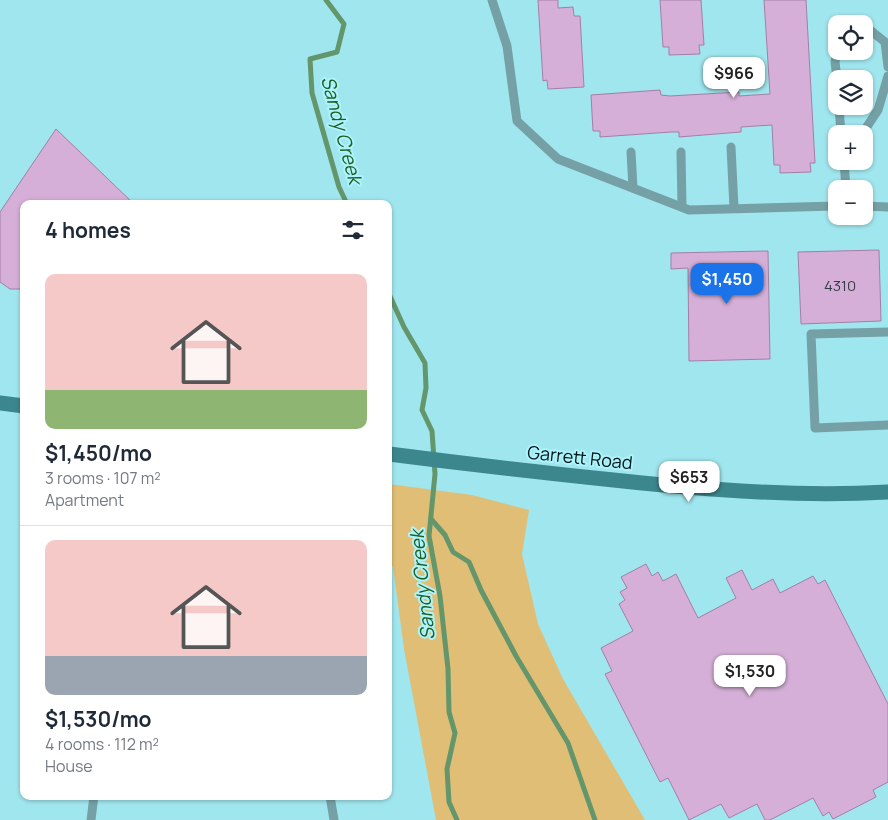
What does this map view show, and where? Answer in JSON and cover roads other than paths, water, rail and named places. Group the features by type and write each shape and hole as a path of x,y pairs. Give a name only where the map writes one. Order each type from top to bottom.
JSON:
{"street":[{"path":"0,402 20,405"},
{"name":"Garrett Road","path":"392,454 472,465 703,489 806,494 888,492"}],"lane":[{"path":"492,0 507,46 517,121 558,159 689,210 828,206"},
{"path":"873,32 885,42 888,67"},
{"path":"868,125 878,110 888,76"},
{"path":"731,147 734,208"},
{"path":"632,152 633,188"},
{"path":"681,152 682,207"},
{"path":"873,206 888,206"},
{"path":"888,332 811,334 814,428 888,425"},
{"path":"91,820 94,800"},
{"path":"331,800 334,820"}],"waterway":[{"name":"Sandy Creek","path":"326,0 344,24 337,52 310,59 312,93 339,187 345,200"},
{"name":"Sandy Creek","path":"392,301 404,327 425,363 426,388 422,410 432,431 435,474 429,536 440,596 448,669 449,712 455,733 447,769 449,802 457,820"},
{"path":"431,519 445,535 453,552 469,562 481,590 516,656 568,743 595,820"}]}
